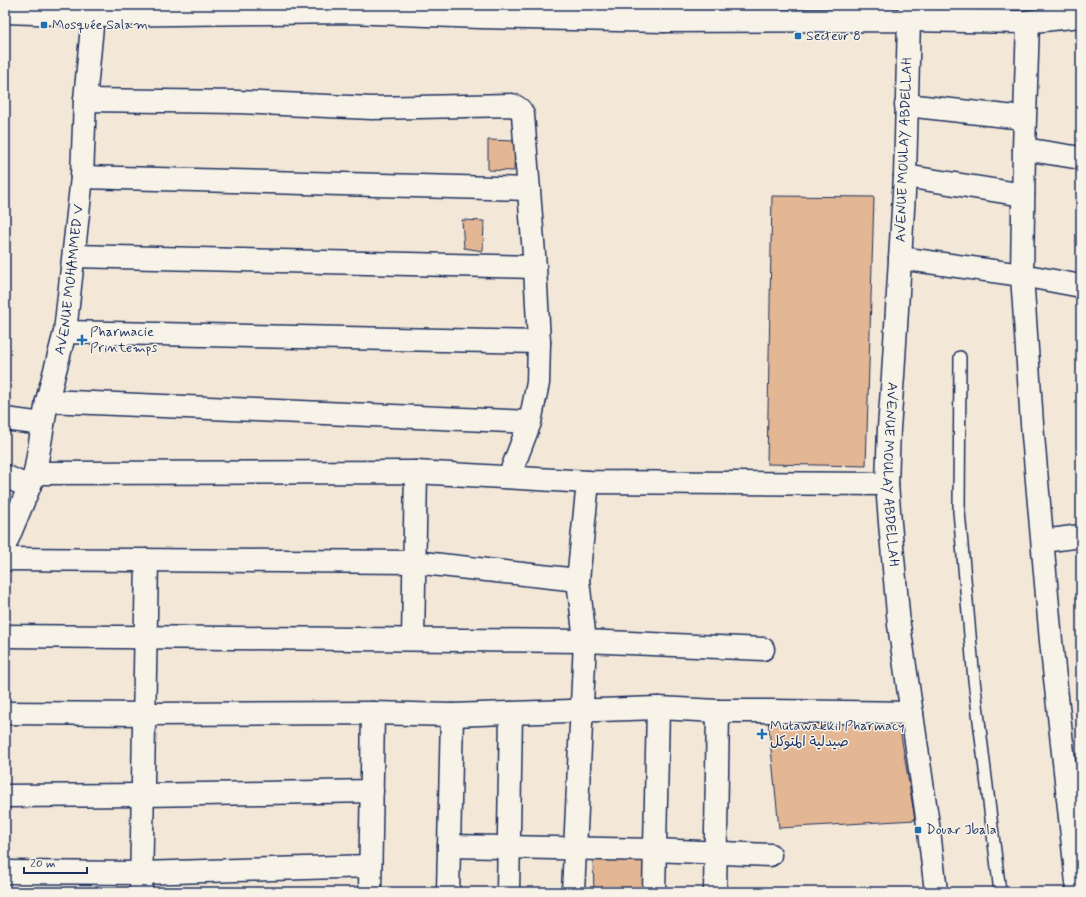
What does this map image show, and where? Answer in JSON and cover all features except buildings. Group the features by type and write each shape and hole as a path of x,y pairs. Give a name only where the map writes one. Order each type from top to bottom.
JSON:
{"street":[{"path":"5,12 93,10 348,9 480,17 664,13 909,12 1081,16"},
{"name":"AVENUE MOHAMMED V","path":"5,545 32,480 47,401 65,332 82,177 85,100 93,10"},
{"name":"AVENUE MOULAY ABDELLAH","path":"909,12 905,176 889,428 888,484 899,625 936,892"},
{"path":"1033,16 1024,118 1022,275 1033,432 1052,648 1078,892"},
{"path":"85,100 239,102 372,108 512,105 520,108 523,115 535,267 539,342 538,383 530,422 509,478"},
{"path":"906,105 1024,118"},
{"path":"1024,149 1081,158"},
{"path":"905,176 1023,195"},
{"path":"82,177 529,189"},
{"path":"74,256 535,267"},
{"path":"900,258 1022,275 1081,286"},
{"path":"65,332 539,342"},
{"path":"47,401 530,422"},
{"path":"5,418 43,424"},
{"path":"5,476 32,480 416,472 588,482 888,484"},
{"path":"413,639 416,472"},
{"path":"573,892 585,641 578,580 588,482"},
{"path":"1043,541 1081,536"},
{"path":"5,559 414,562 578,580"},
{"path":"141,882 147,560"},
{"path":"5,636 585,641 763,649"},
{"path":"5,713 373,713 452,715 658,708 718,711 912,713"},
{"path":"654,892 658,708"},
{"path":"715,892 718,711"},
{"path":"508,892 512,712"},
{"path":"370,892 373,713"},
{"path":"448,892 452,715"},
{"path":"5,796 372,791"},
{"path":"449,846 655,850 770,855"},
{"path":"5,872 141,882 370,866"}],"lane":[{"path":"960,357 959,511 974,680 1000,892"}],"place":[{"name":"Mosquée Salam","path":"44,25"},
{"name":"Secteur 8","path":"798,36"},
{"name":"Pharmacie Printemps","path":"82,340"},
{"name":"Mutawakkil Pharmacy صيدلية المتوكل","path":"762,734"},
{"name":"Douar Jbala","path":"918,830"}]}
